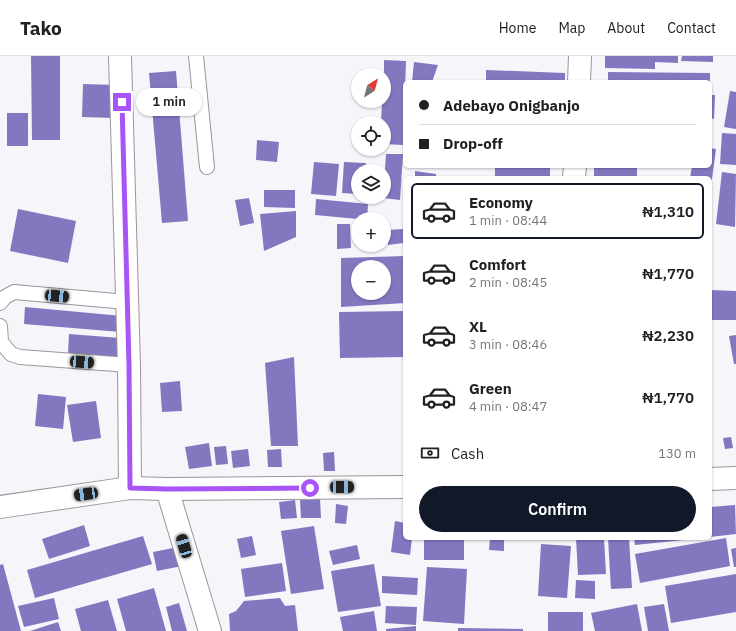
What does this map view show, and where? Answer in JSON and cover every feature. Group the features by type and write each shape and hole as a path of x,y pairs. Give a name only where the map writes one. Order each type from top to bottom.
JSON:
{"street":[{"path":"120,56 129,365 130,488"},
{"path":"579,80 580,56"},
{"path":"712,479 736,478"},
{"path":"0,507 130,488 403,487"},
{"path":"167,489 210,631"}],"lane":[{"path":"196,56 207,167"},
{"path":"0,303 5,297 14,292 127,302"},
{"path":"0,326 1,342 11,354 20,357 129,365"}],"building":[{"path":"31,56 60,56 60,140 32,140"},
{"path":"605,56 678,56 678,63 655,62 655,69 605,68"},
{"path":"682,56 713,56 713,62 681,61"},
{"path":"384,60 406,61 405,80 403,80 403,145 391,144 391,116 381,116 382,108 391,108 391,68 384,68"},
{"path":"414,62 438,65 433,80 412,80"},
{"path":"486,70 565,73 565,80 486,80"},
{"path":"176,71 188,221 162,223 149,73"},
{"path":"608,72 710,73 710,80 608,80"},
{"path":"83,84 116,85 114,118 82,117"},
{"path":"730,91 736,92 736,129 724,127"},
{"path":"712,95 715,95 714,119 712,118"},
{"path":"7,113 28,113 28,146 7,146"},
{"path":"722,133 736,134 736,165 720,164"},
{"path":"257,140 279,142 277,162 256,160"},
{"path":"712,148 716,149 712,179 712,176 690,176 692,168 712,168"},
{"path":"391,154 403,154 400,200 391,199 391,164 385,164 386,156 391,156"},
{"path":"314,162 339,164 336,196 311,194"},
{"path":"344,162 366,163 351,164 351,194 342,193"},
{"path":"495,168 550,168 550,176 495,176"},
{"path":"594,168 637,168 637,176 594,176"},
{"path":"415,171 436,174 436,176 415,176"},
{"path":"722,172 736,174 735,227 716,224"},
{"path":"264,190 295,190 295,208 264,207"},
{"path":"249,198 254,223 240,226 235,200"},
{"path":"316,199 351,202 351,204 368,204 367,212 351,212 351,218 315,215"},
{"path":"18,209 76,221 68,263 10,251"},
{"path":"296,211 296,237 264,251 260,214"},
{"path":"337,224 350,224 351,248 337,249"},
{"path":"403,229 403,243 391,245 391,230"},
{"path":"403,256 403,303 341,307 341,258"},
{"path":"712,290 736,291 736,320 712,320"},
{"path":"25,307 122,316 121,332 24,324"},
{"path":"403,311 403,357 340,358 339,312"},
{"path":"69,334 120,338 118,359 68,354"},
{"path":"736,335 736,364 734,364 729,336"},
{"path":"294,357 298,446 271,446 265,363"},
{"path":"180,381 182,411 162,412 160,383"},
{"path":"38,394 66,397 63,429 35,426"},
{"path":"96,401 101,438 73,442 67,405"},
{"path":"731,437 733,448 725,449 723,438"},
{"path":"209,443 212,466 189,469 185,447"},
{"path":"226,446 228,464 216,465 214,447"},
{"path":"248,449 250,466 233,468 231,451"},
{"path":"281,449 282,467 268,467 267,450"},
{"path":"334,452 335,471 324,471 323,453"},
{"path":"320,499 321,518 301,518 300,500"},
{"path":"295,500 297,518 281,519 279,502"},
{"path":"336,504 348,506 346,524 335,523"},
{"path":"735,505 736,534 712,537 712,507"},
{"path":"395,521 403,523 403,540 412,540 410,555 391,552"},
{"path":"84,525 90,546 49,559 42,539"},
{"path":"314,526 324,589 291,594 281,531"},
{"path":"143,536 152,564 35,598 27,570"},
{"path":"252,536 256,555 241,558 237,539"},
{"path":"726,538 730,566 640,583 635,554"},
{"path":"424,540 464,540 464,560 424,560"},
{"path":"490,540 504,540 504,551 489,550"},
{"path":"576,540 604,540 606,574 578,575"},
{"path":"608,540 629,540 632,588 611,589"},
{"path":"634,540 684,540 635,545"},
{"path":"541,544 571,546 567,598 538,596"},
{"path":"357,545 360,559 333,565 329,551"},
{"path":"178,547 182,566 157,571 153,552"},
{"path":"736,548 736,567 734,567 731,549"},
{"path":"282,563 286,591 245,597 241,569"},
{"path":"3,564 21,631 0,631 0,565"},
{"path":"374,564 381,606 338,612 331,571"},
{"path":"427,567 467,569 464,624 423,621"},
{"path":"736,574 736,612 671,623 665,586"},
{"path":"382,576 418,578 417,595 382,593"},
{"path":"576,580 595,581 595,599 575,598"},
{"path":"154,588 166,631 126,631 117,599"},
{"path":"54,598 59,619 24,627 18,606"},
{"path":"280,598 285,606 295,605 298,631 230,631 229,614 236,611 244,601"},
{"path":"108,600 117,631 81,631 75,609"},
{"path":"179,603 187,631 172,631 166,607"},
{"path":"637,604 642,631 595,631 591,613"},
{"path":"664,604 669,631 648,631 644,607"},
{"path":"386,606 417,607 416,625 385,623"},
{"path":"374,611 377,631 343,631 340,617"},
{"path":"548,612 583,612 583,631 548,631"},
{"path":"58,622 61,631 30,631"},
{"path":"416,626 416,631 386,631 386,629"},
{"path":"458,628 523,629 523,631 458,631"}],"route":[{"path":"122,102 129,365 130,488 310,488"}]}
